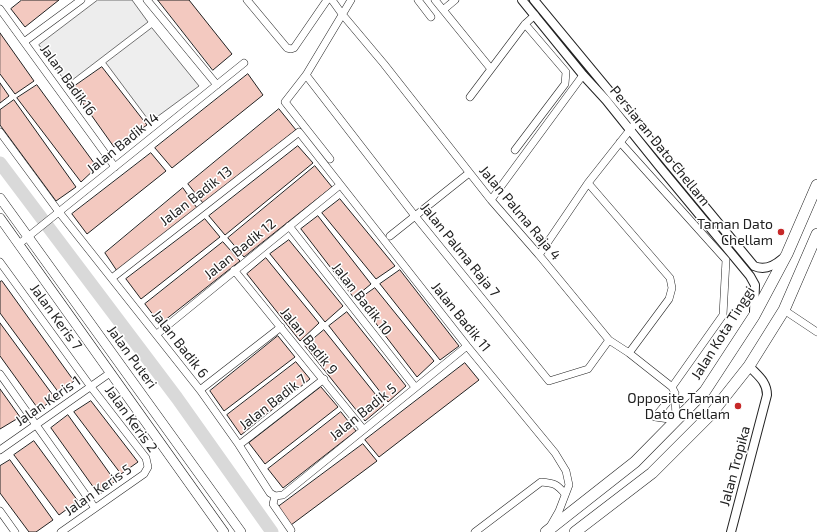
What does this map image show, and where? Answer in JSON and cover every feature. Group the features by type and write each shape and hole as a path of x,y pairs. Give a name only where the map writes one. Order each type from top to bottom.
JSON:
{"highway":[{"name":"Jalan Kota Tinggi","path":"547,531 635,462 705,391 754,316 787,254 817,185"},
{"path":"575,532 652,473 710,414 749,366 784,310 817,234"}],"main road":[{"name":"Jalan Puteri","path":"0,198 30,234 120,365 241,532"},
{"name":"Jalan Puteri","path":"0,218 110,373 160,440 224,532"},
{"path":"160,440 170,433"}],"street":[{"path":"24,42 81,0"},
{"path":"147,0 217,85"},
{"path":"247,0 287,48 291,50 294,48 327,0"},
{"name":"Jalan Palma Raja 4","path":"332,0 469,173 609,340 629,353 673,390"},
{"path":"330,158 285,102 306,75 351,0"},
{"path":"418,0 431,17"},
{"path":"435,0 491,69"},
{"path":"443,10 455,0"},
{"name":"Persiaran Dato Chellam","path":"522,0 750,276 755,285 754,316"},
{"name":"Persiaran Dato Chellam","path":"534,0 754,266 760,269 774,266 787,254"},
{"name":"Jalan Badik16","path":"0,9 115,167"},
{"path":"470,97 525,24 535,15"},
{"path":"515,150 565,84 566,72 525,24"},
{"name":"Jalan Badik 14","path":"19,244 244,63"},
{"name":"Jalan Palma Raja 7","path":"306,75 415,216 549,381 588,368 609,340"},
{"path":"491,200 583,75"},
{"path":"539,255 588,183 636,122"},
{"name":"Jalan Badik 6","path":"0,132 56,214 112,278 200,390 239,445 270,493 275,496"},
{"name":"Jalan Badik 11","path":"295,135 299,132 467,346 555,453 566,471 569,485 559,511 547,531"},
{"name":"Jalan Badik 13","path":"112,278 295,135"},
{"path":"620,142 726,260 723,315 654,417 676,420 673,390"},
{"path":"390,236 469,173"},
{"path":"588,183 670,278 672,288 668,299 629,353"},
{"name":"Jalan Badik 12","path":"156,334 340,185"},
{"name":"Jalan Badik 10","path":"289,226 415,387"},
{"name":"Jalan Keris 7","path":"0,262 91,387"},
{"name":"Jalan Badik 9","path":"234,270 324,379 363,429"},
{"path":"784,310 817,332"},
{"path":"200,390 281,327"},
{"name":"Jalan Badik 5","path":"275,496 283,495 467,346"},
{"name":"Jalan Tropika","path":"731,532 767,395 765,383 749,366"},
{"name":"Jalan Keris 1","path":"0,450 110,373"},
{"path":"0,374 95,508"},
{"name":"Jalan Badik 7","path":"239,445 324,379"},
{"name":"Jalan Keris 2","path":"91,387 146,458 148,467"},
{"name":"Jalan Keris 5","path":"61,532 144,474 148,467"},
{"path":"475,532 541,482 551,482 558,486 565,494"},
{"path":"275,496 273,504 291,530"},
{"path":"0,511 14,532"}],"shaded area":[{"path":"98,0 132,0 148,22 67,84 39,45"},
{"path":"152,28 199,86 150,122 106,63"}],"building":[{"path":"22,0 59,0 25,27 11,9"},
{"path":"158,0 189,0 232,54 213,70"},
{"path":"0,33 34,81 15,94 0,74"},
{"path":"102,67 147,125 114,147 72,88"},
{"path":"248,74 263,95 172,168 155,148"},
{"path":"0,83 9,96 0,103"},
{"path":"37,85 97,167 81,182 17,98"},
{"path":"14,100 76,187 56,201 0,125 0,110"},
{"path":"279,109 296,130 203,203 188,184"},
{"path":"298,146 313,163 225,235 209,216"},
{"path":"151,153 166,171 87,234 72,214"},
{"path":"315,166 332,187 244,257 228,238"},
{"path":"183,188 197,208 117,271 105,253"},
{"path":"340,199 395,266 376,279 322,213"},
{"path":"318,216 371,284 354,298 301,229"},
{"path":"205,219 220,237 141,299 126,279"},
{"path":"289,240 343,306 325,322 270,254"},
{"path":"223,242 240,261 160,324 145,304"},
{"path":"266,258 319,323 300,341 247,274"},
{"path":"400,270 459,346 440,360 380,284"},
{"path":"2,281 74,381 59,393 0,313 0,282"},
{"path":"375,288 434,361 417,377 358,300"},
{"path":"347,312 406,386 388,402 329,326"},
{"path":"0,323 55,398 39,410 0,356"},
{"path":"324,330 384,405 365,421 305,346"},
{"path":"278,336 295,357 224,411 210,391"},
{"path":"296,362 310,379 241,435 227,415"},
{"path":"465,363 479,380 379,457 365,440"},
{"path":"321,387 338,407 265,464 249,443"},
{"path":"0,389 20,417 0,429"},
{"path":"91,401 138,462 121,474 74,412"},
{"path":"341,412 356,431 283,488 268,469"},
{"path":"68,415 115,481 99,495 51,428"},
{"path":"34,441 78,501 59,515 14,455"},
{"path":"363,444 377,461 291,525 278,507"},
{"path":"10,460 53,520 36,532 29,532 0,493 0,466"}],"waterway":[{"path":"0,163 177,398 272,532"}],"place":[{"name":"Taman Dato Chellam","path":"781,232"},
{"name":"Opposite Taman Dato Chellam","path":"738,406"}]}
